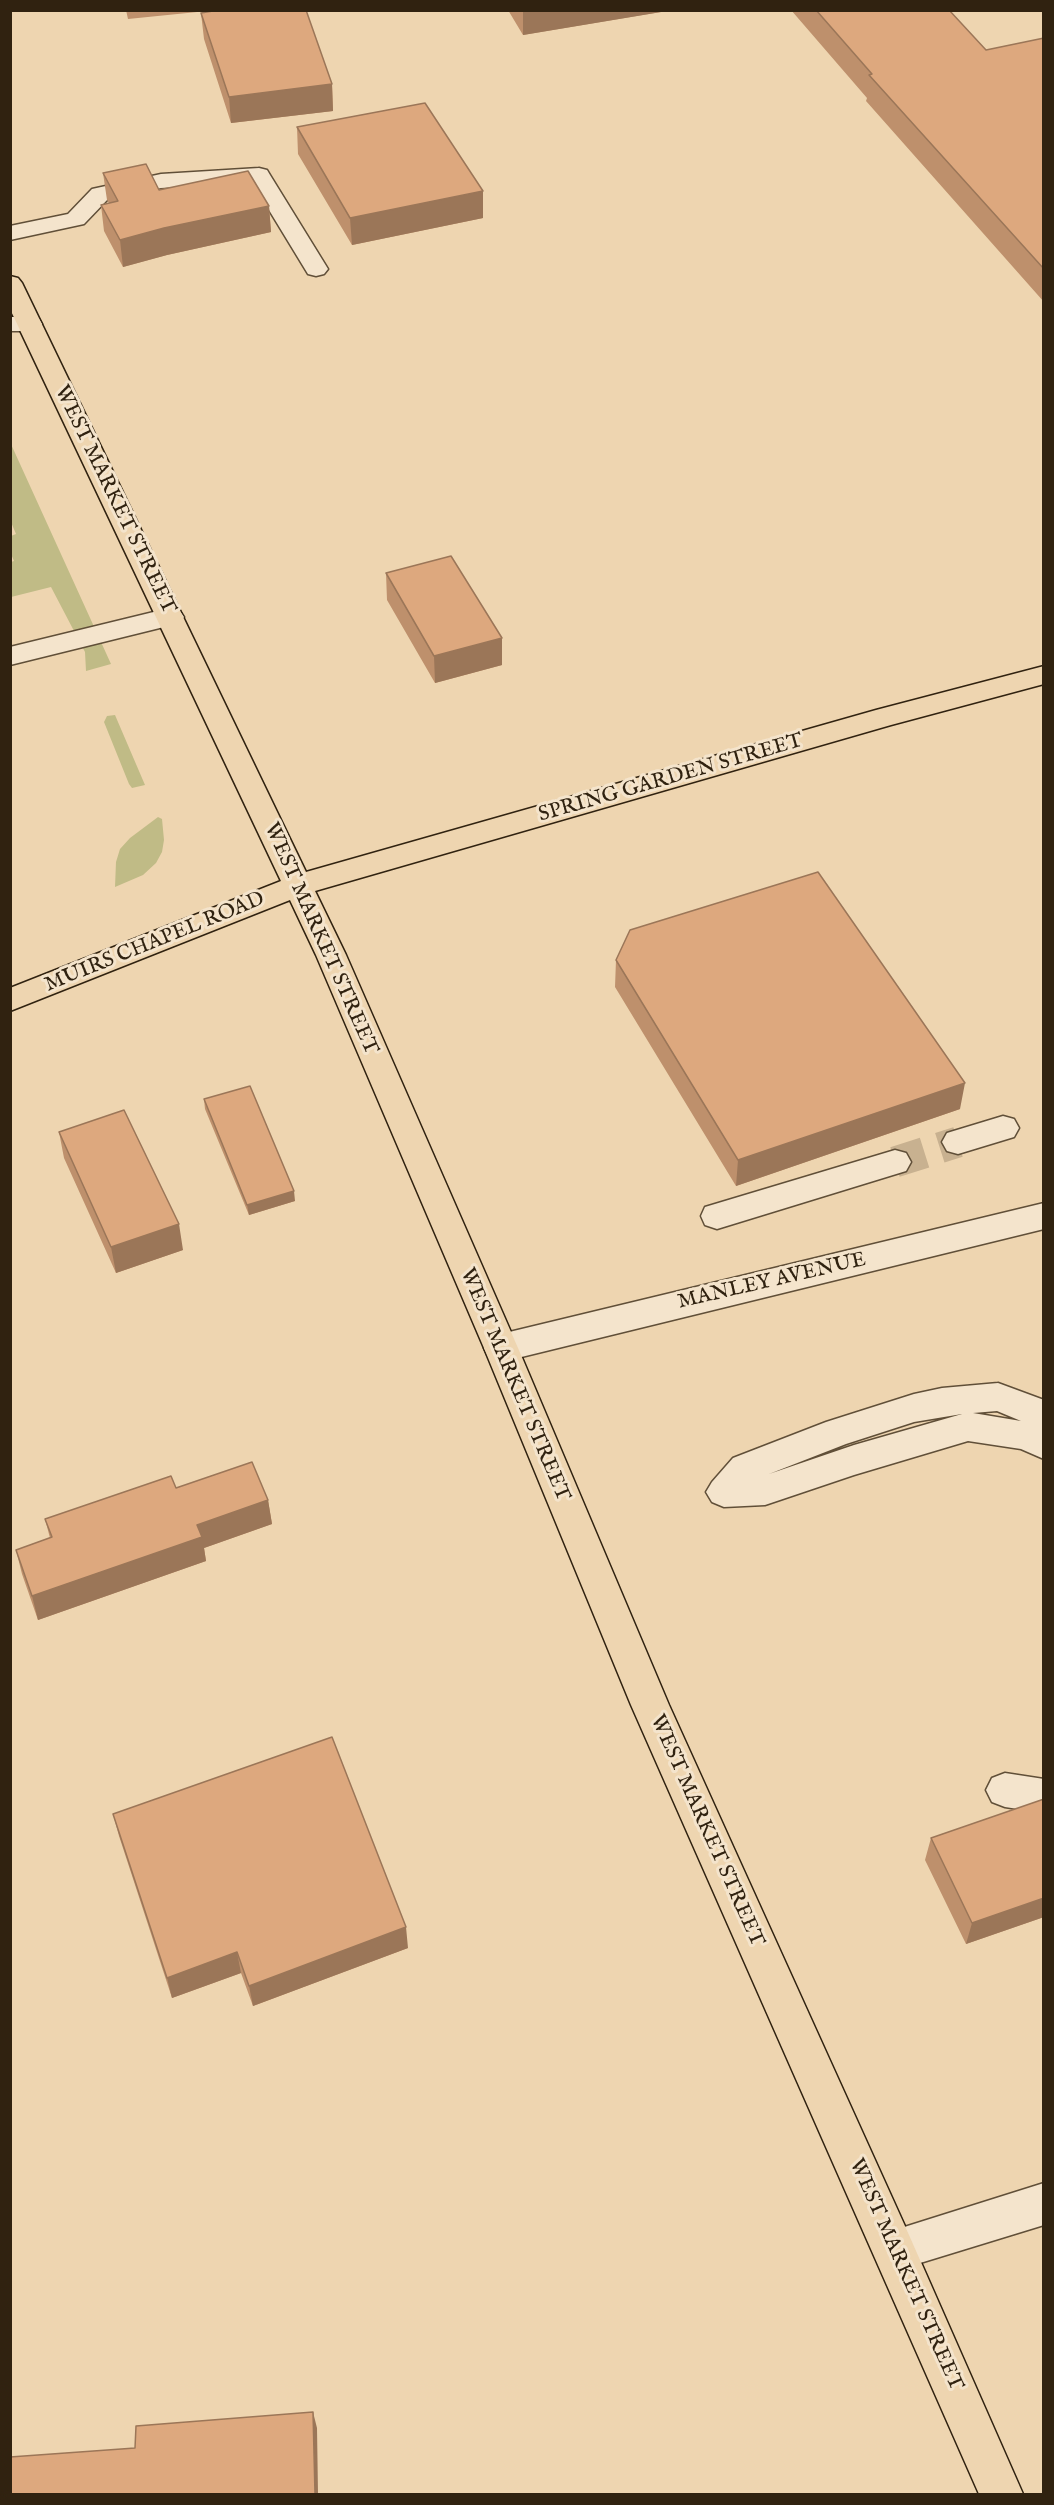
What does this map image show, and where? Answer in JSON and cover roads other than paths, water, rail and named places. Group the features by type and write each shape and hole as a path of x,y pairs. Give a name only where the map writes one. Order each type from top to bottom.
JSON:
{"main road":[{"name":"WEST MARKET STREET","path":"10,283 20,324 170,616 298,885 501,1348 650,1705 1001,2494"},
{"name":"SPRING GARDEN STREET","path":"298,885 886,717 1044,675"},
{"name":"MUIRS CHAPEL ROAD","path":"10,1000 298,885"}],"street":[{"path":"10,233 76,219 100,194 161,181 259,175 316,269"},
{"path":"10,656 170,616"},
{"path":"958,1142 1003,1128"},
{"path":"717,1216 894,1162"},
{"name":"MANLEY AVENUE","path":"501,1348 1044,1216"},
{"path":"1044,1414 998,1397 942,1402 914,1408 838,1432 745,1468 724,1492 765,1490 854,1460 968,1428 1027,1436 1044,1444"},
{"path":"1005,1790 1044,1796"},
{"path":"894,2250 1044,2204"}],"tunnel":[{"path":"895,1162 958,1142"}]}
